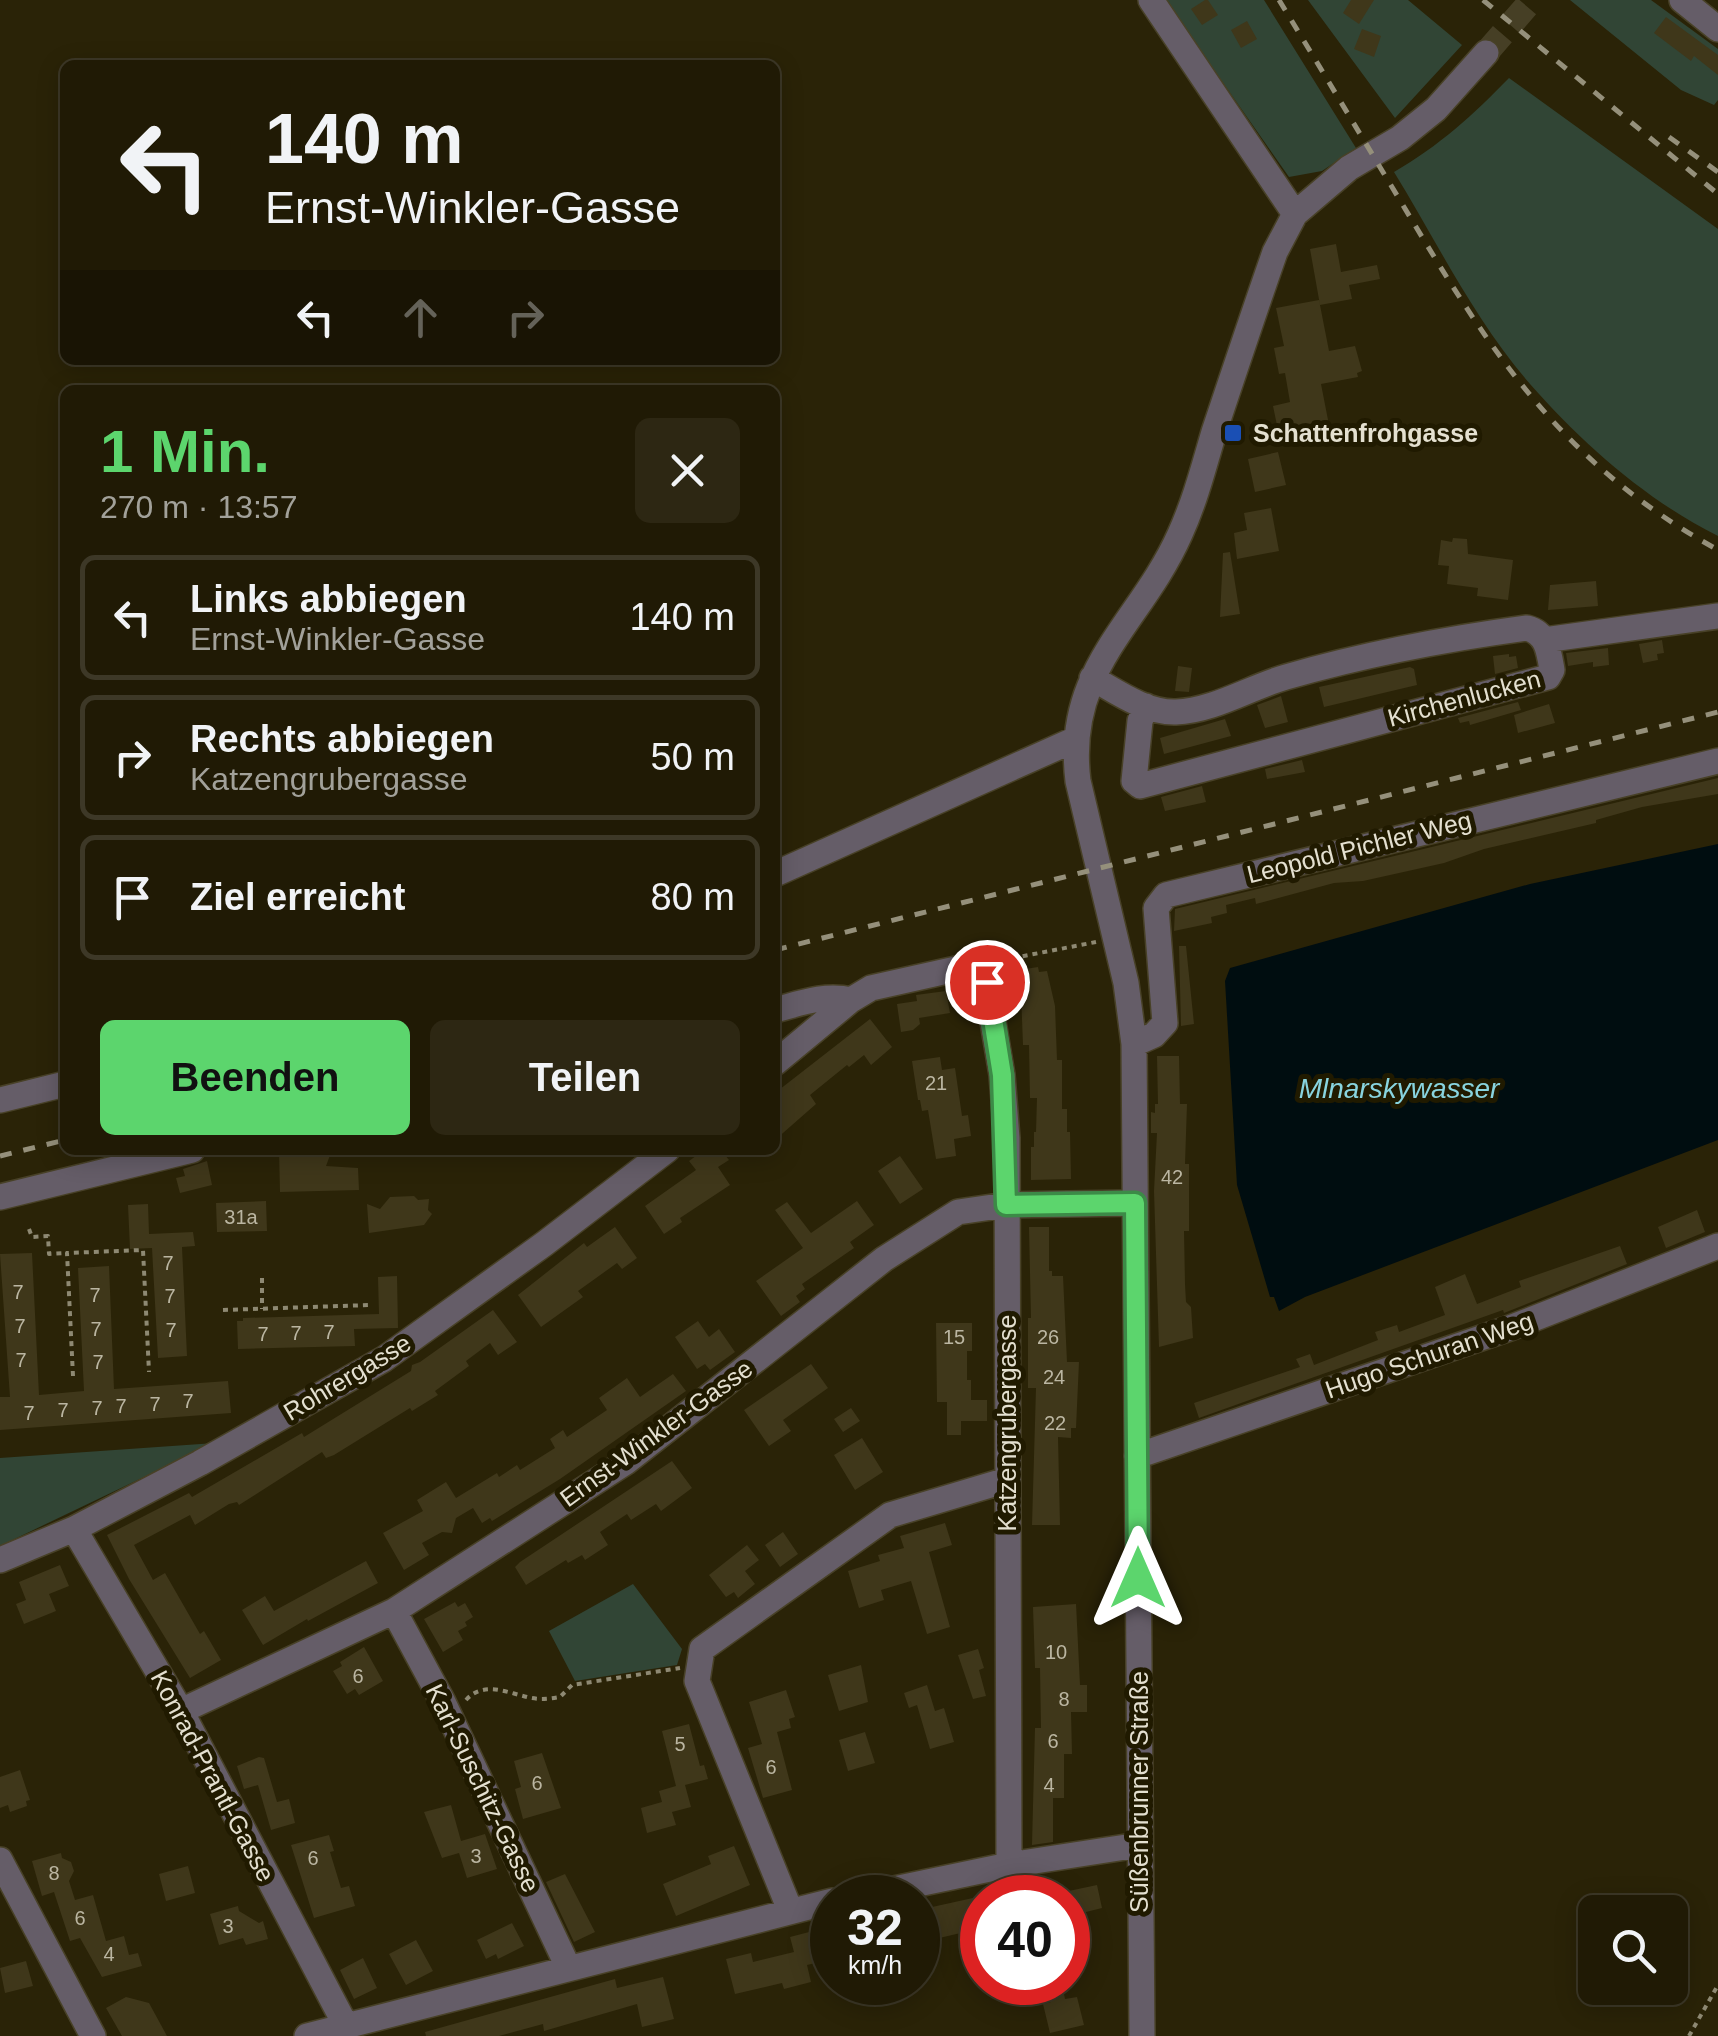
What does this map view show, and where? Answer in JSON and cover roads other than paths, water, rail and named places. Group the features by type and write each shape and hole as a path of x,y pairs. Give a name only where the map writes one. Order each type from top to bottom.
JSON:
{"street":[{"path":"1152,0 1295,214 1349,168 1400,138 1436,109 1486,53"},
{"path":"1682,0 1718,28"},
{"path":"1707,0 1718,28"},
{"name":"Süßenbrunner Straße","path":"1142,2036 1134,1044 1126,983 1081,796 1076,740 1080,713 1108,645 1167,560 1180,532 1275,252 1295,214"},
{"path":"1544,640 1718,616"},
{"name":"Kirchenlucken","path":"1092,678 1146,706 1162,711 1194,710 1282,678 1433,642 1527,628 1544,640 1552,670 1548,677 1140,786 1134,781 1140,721 1146,706"},
{"path":"780,872 1076,740"},
{"name":"Leopold Pichler Weg","path":"1134,1044 1154,1035 1165,1022 1156,908 1166,895 1718,762"},
{"name":"Katzengrubergasse","path":"852,1000 871,988 894,981 985,973 1002,1075 1006,1205 1009,1865"},
{"path":"780,1009 836,996 852,1000"},
{"path":"780,1060 852,1000"},
{"path":"0,1100 60,1085"},
{"path":"0,1197 172,1155"},
{"name":"Rohrergasse","path":"0,1560 74,1529 384,1359 660,1155"},
{"name":"Ernst-Winkler-Gasse","path":"181,1711 394,1611 626,1462 884,1259 958,1212 1006,1205 1135,1203"},
{"name":"Hugo Schuran Weg","path":"1137,1456 1510,1328 1718,1246"},
{"path":"790,1910 697,1680 702,1649 890,1515 1008,1480"},
{"name":"Konrad-Prantl-Gasse","path":"74,1529 181,1711 346,2026"},
{"name":"Karl-Suschitz-Gasse","path":"394,1611 568,1967"},
{"path":"940,1879 1139,1845"},
{"path":"0,1860 92,2036"},
{"path":"307,2036 810,1906"}],"water":[{"name":"Mlnarskywasser","path":"1718,844 1718,1140 1305,1297 1279,1311 1274,1297 1270,1297 1237,1185 1225,981 1230,968 1530,884"}],"tunnel":[{"path":"1486,53 1532,0"}],"railway":[{"path":"1279,0 1466,307 1534,399 1614,480 1662,516 1718,550"},
{"path":"1483,0 1718,194"},
{"path":"1669,137 1718,172"},
{"path":"780,949 1718,712"},
{"path":"0,1156 60,1141"}],"place":[{"name":"Schattenfrohgasse","path":"1233,433"}]}
